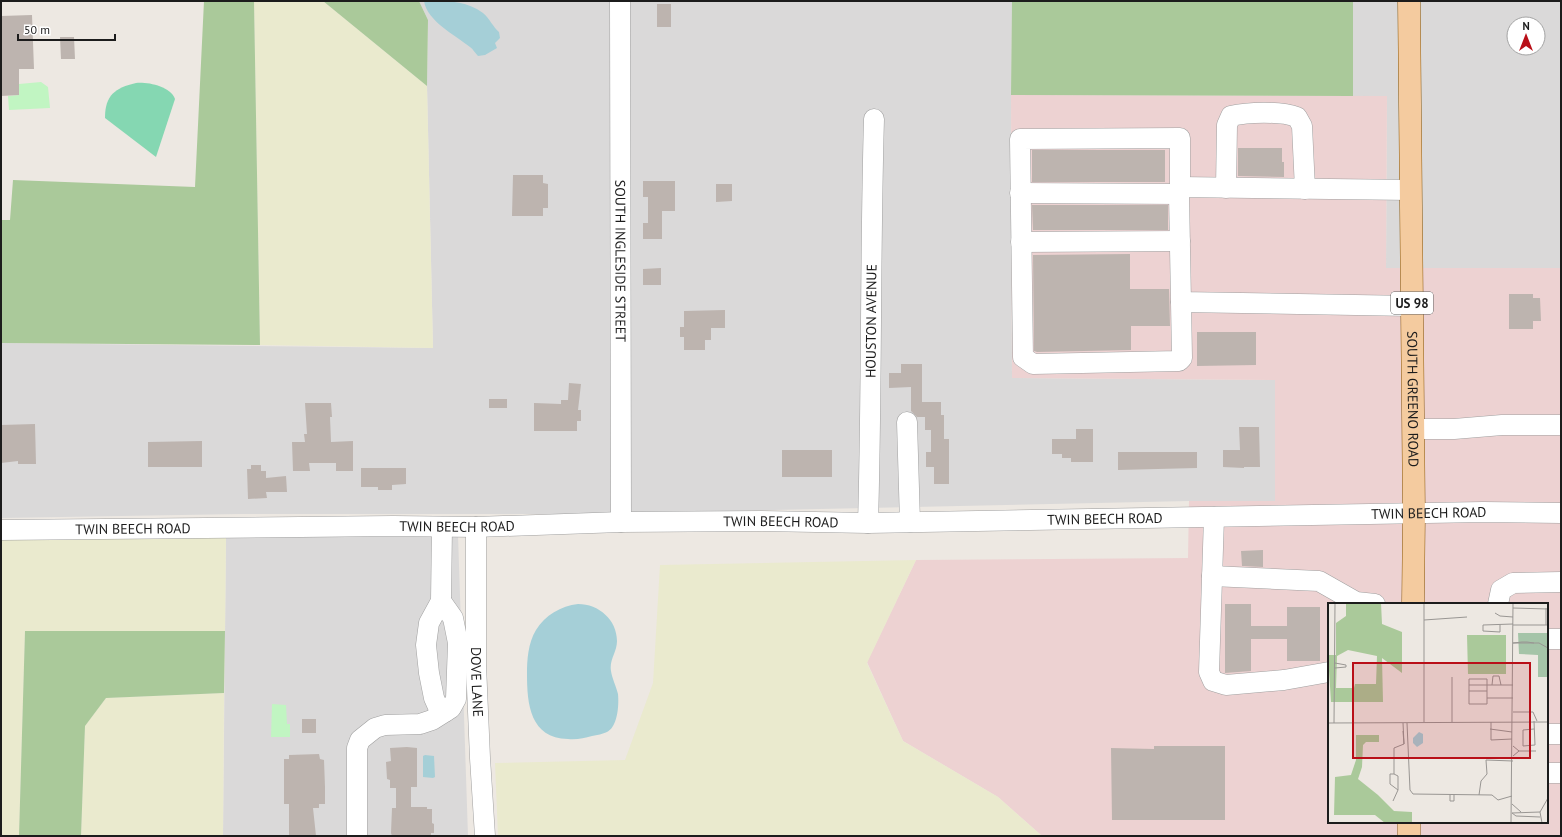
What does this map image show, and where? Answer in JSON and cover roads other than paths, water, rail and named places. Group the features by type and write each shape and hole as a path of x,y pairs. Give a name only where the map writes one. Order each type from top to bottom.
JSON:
{"main road":[{"name":"SOUTH GREENO ROAD","path":"1409,1 1414,429 1413,603"}],"street":[{"name":"SOUTH INGLESIDE STREET","path":"620,1 621,522"},
{"path":"1226,188 1227,125 1232,116 1239,114 1287,113 1297,117 1302,126 1305,188"},
{"name":"HOUSTON AVENUE","path":"868,523 871,444 871,227 874,119"},
{"path":"1180,138 1182,358 1179,361 1033,364 1023,357 1020,193 1020,139 1180,138"},
{"path":"1020,193 1180,191 1226,188 1411,190"},
{"path":"1021,242 1180,241"},
{"path":"1181,302 1412,306"},
{"path":"907,422 910,522"},
{"path":"1414,429 1454,429 1502,425 1561,425"},
{"name":"TWIN BEECH ROAD","path":"1,530 393,526 476,527 621,522 761,521 868,523 1483,512 1561,513"},
{"path":"1214,517 1209,672 1213,681 1226,685 1284,680 1328,672"},
{"path":"442,527 440,601 429,622 426,645 429,673 434,698 438,707 445,712"},
{"name":"DOVE LANE","path":"476,527 476,665 485,836"},
{"path":"1212,576 1318,581 1334,597 1366,603"},
{"path":"1498,603 1501,590 1513,583 1561,582"},
{"path":"357,836 357,748 360,740 375,728 420,724 432,720 451,708 456,699 458,643 453,618 440,601"},
{"path":"1548,639 1561,639"},
{"path":"1548,734 1561,734"},
{"path":"1548,773 1561,773"}],"water":[{"path":"424,1 463,3 483,13 499,32 500,38 495,43 497,48 485,55 478,56 471,48 442,27 430,15"},
{"path":"578,604 600,610 614,626 617,641 611,671 618,694 618,703 616,720 611,729 607,732 580,739 571,739 555,737 546,733 538,726 533,717 528,697 527,663 531,640 536,630 544,620 560,609"},
{"path":"423,756 434,756 435,777 433,778 423,777"}]}
